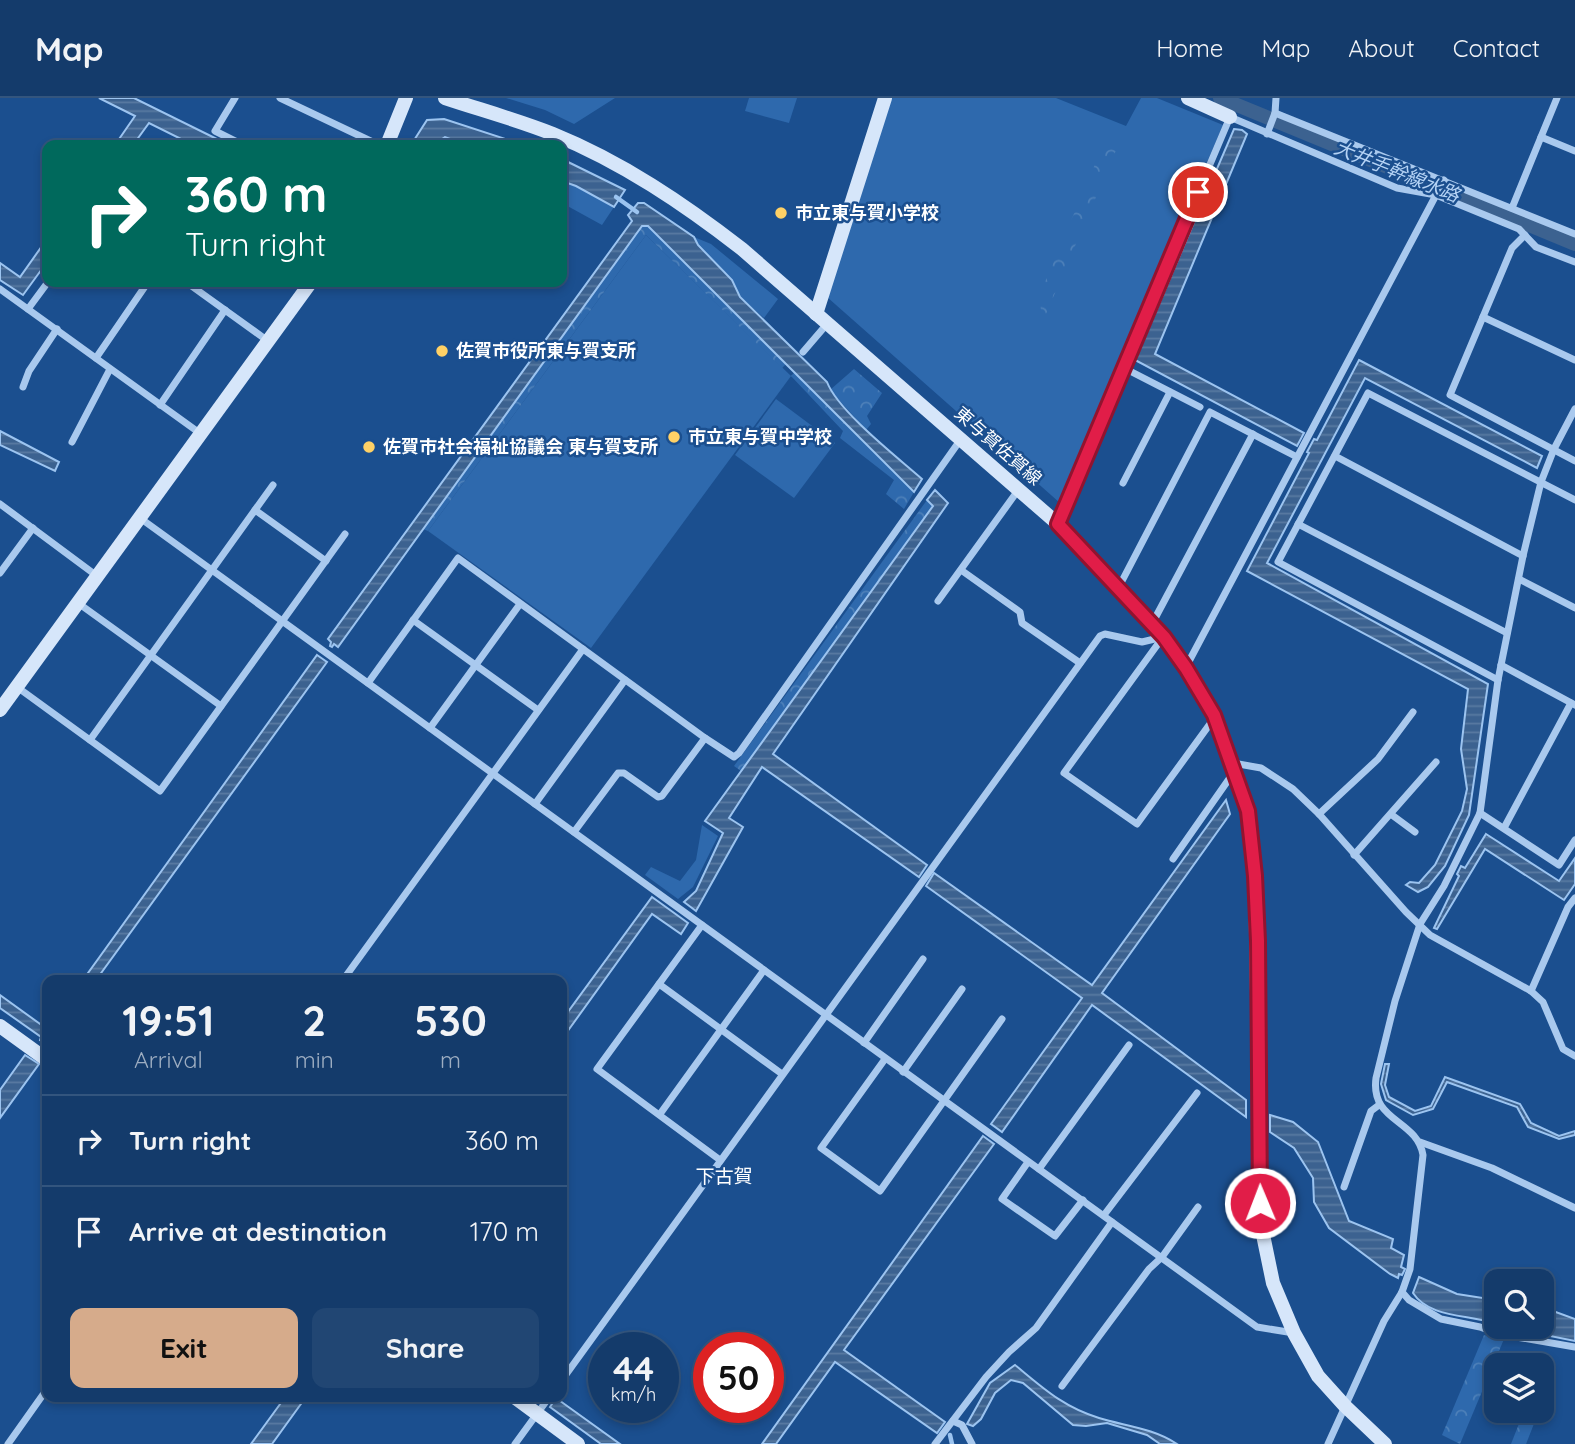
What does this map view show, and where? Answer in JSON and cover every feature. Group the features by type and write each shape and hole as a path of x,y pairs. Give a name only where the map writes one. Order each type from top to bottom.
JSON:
{"main road":[{"path":"389,140 406,98"},
{"name":"東与賀佐賀線","path":"446,98 566,140"},
{"path":"822,319 885,98"},
{"path":"1192,99 1230,117"},
{"name":"東与賀佐賀線","path":"567,140 604,157 646,181 732,242 1058,524 1164,637 1186,668 1215,717 1248,811 1255,876 1261,1225 1273,1283 1294,1333 1318,1376 1385,1444"},
{"path":"0,710 308,287"},
{"path":"0,1026 42,1056"},
{"path":"521,1402 578,1444"}],"street":[{"path":"233,140 215,131 234,98"},
{"path":"280,98 368,140"},
{"path":"1267,134 1275,113 1276,98"},
{"path":"1512,208 1556,98"},
{"path":"1275,113 1575,234"},
{"path":"1058,524 1230,117 1397,188 1436,195 1519,229 1536,247 1575,262"},
{"path":"1541,137 1575,151"},
{"path":"1186,668 1444,180"},
{"path":"1525,235 1512,248 1450,395 1575,461"},
{"path":"28,309 44,287"},
{"path":"96,358 145,287"},
{"path":"193,287 268,342"},
{"path":"0,289 201,435"},
{"path":"160,405 225,310"},
{"path":"1483,317 1575,360"},
{"path":"803,352 822,319"},
{"path":"23,387 29,371 57,329"},
{"path":"1124,368 1200,407"},
{"path":"72,442 110,369"},
{"path":"1123,483 1170,391"},
{"path":"1498,680 1279,562 1368,393 1575,500"},
{"path":"1575,409 1553,449 1541,482 1523,556 1498,680 1480,813 1444,887 1420,924 1395,1001 1375,1089 1379,1105 1420,1142 1492,1168 1575,1208"},
{"path":"1117,587 1210,412 1297,457"},
{"path":"1152,624 1253,434"},
{"path":"368,683 457,558 734,757 961,439"},
{"path":"1335,456 1523,556"},
{"path":"90,740 273,485"},
{"path":"938,601 1019,489"},
{"path":"0,504 97,576"},
{"path":"255,510 326,561"},
{"path":"140,518 1257,1327 1294,1333"},
{"path":"1298,524 1507,633"},
{"path":"0,573 33,528"},
{"path":"17,687 160,791 345,534"},
{"path":"961,570 1020,612 1022,623 1080,663"},
{"path":"1519,579 1575,608"},
{"path":"78,603 221,706"},
{"path":"430,729 520,604"},
{"path":"413,620 538,710"},
{"path":"567,1373 1100,636 1105,634 1142,642 1164,637"},
{"path":"1164,637 1064,773 1137,824 1215,717"},
{"path":"347,975 583,649"},
{"path":"1501,665 1573,704 1504,828"},
{"path":"535,804 625,680"},
{"path":"1319,814 1378,759 1413,712"},
{"path":"574,832 618,773 624,773 658,797 663,796 705,738"},
{"path":"1354,855 1436,762"},
{"path":"1173,859 1234,769 1261,768 1293,789 1319,814 1406,912 1430,935 1531,991 1543,1002 1563,1049 1575,1056"},
{"path":"1480,813 1559,865 1575,840"},
{"path":"1392,815 1415,832"},
{"path":"1531,991 1575,898"},
{"path":"702,925 597,1069 720,1160"},
{"path":"864,1043 923,959"},
{"path":"660,1114 764,970"},
{"path":"659,984 782,1074"},
{"path":"903,1072 962,989"},
{"path":"885,1059 821,1148 880,1191 1002,1019"},
{"path":"1039,1169 1129,1045"},
{"path":"1104,1216 1197,1093"},
{"path":"1344,1187 1371,1111 1379,1105"},
{"path":"1328,1444 1384,1321 1402,1292 1410,1269 1423,1155 1420,1142"},
{"path":"1028,1162 1002,1199 1055,1236 1083,1200"},
{"path":"1062,1386 1198,1208"},
{"path":"935,1444 1007,1354 1036,1328 1112,1222"},
{"path":"1402,1292 1409,1300 1441,1319 1499,1334 1575,1347"},
{"path":"8,1444 42,1396"},
{"path":"515,1444 546,1402"},
{"path":"953,1421 962,1425 972,1444"}],"green space":[{"path":"506,98 615,98 574,124 545,110"},
{"path":"749,98 797,98 789,123 745,111"},
{"path":"890,98 1056,98 1126,126 1141,98 1157,98 1223,125 1060,503 827,297"},
{"path":"1119,124 1126,127 1046,314 1041,310 1039,296 1110,129"},
{"path":"567,183 614,207 602,225 567,206"},
{"path":"641,226 648,226 787,363 782,368 646,235 428,531 423,529"},
{"path":"646,235 791,376 591,648 428,531"},
{"path":"694,237 711,244 778,299 764,318 740,297 732,280 698,245"},
{"path":"854,369 882,393 867,416 871,424 866,430 830,390"},
{"path":"796,371 914,492 904,509 886,494 894,480 840,438 843,431 791,376"},
{"path":"776,399 835,443 794,498 735,455"},
{"path":"927,500 933,506 741,771 734,766"},
{"path":"702,825 718,836 693,887 678,899 645,875 651,867 680,881 696,860"},
{"path":"1484,1335 1484,1339 1504,1339 1498,1353 1484,1353 1484,1387 1460,1444 1442,1435"},
{"path":"1519,1423 1534,1423 1526,1444 1511,1444"}],"shaded area":[{"path":"99,98 134,98 219,140 183,140 149,123 137,140 118,140 135,116"},
{"path":"444,119 509,140 453,140 445,137 440,140 414,140 427,120"},
{"path":"1234,129 1247,134 1155,354 1304,433 1297,446 1135,360"},
{"path":"567,161 625,190 614,207 567,183"},
{"path":"638,203 644,203 694,237 698,245 732,280 740,297 827,382 833,394 855,420 922,479 914,492 648,226 642,226 338,647 334,644 330,646 328,639 632,221 628,215"},
{"path":"42,246 42,269 23,295 0,280 0,263 20,277"},
{"path":"1359,360 1542,456 1537,468 1365,378 1267,563 1488,684 1469,815 1445,866 1428,887 1418,892 1406,885 1410,882 1419,883 1435,865 1462,811 1467,789 1461,749 1468,689 1247,571 1309,453 1307,452 1314,439 1317,440"},
{"path":"0,431 59,462 55,471 0,445"},
{"path":"935,490 948,503 773,754 927,865 919,877 762,767 729,818 743,827 696,911 684,902 696,891 723,833 705,821 933,506 927,500"},
{"path":"317,655 327,662 100,975 87,975"},
{"path":"1226,800 1230,814 1102,993 1246,1100 1246,1117 1092,1005 1002,1132 991,1124 1082,998 926,886 934,873 1092,985"},
{"path":"1486,834 1559,881 1575,858 1575,884 1564,900 1485,849 1437,929 1434,928 1459,876 1457,874 1461,866 1465,868"},
{"path":"652,897 688,923 681,934 652,914 567,1032 567,1013"},
{"path":"0,995 42,1025 42,1041 41,1037 0,1008"},
{"path":"25,1055 39,1064 0,1118 0,1090"},
{"path":"1385,1064 1389,1064 1385,1085 1389,1097 1415,1111 1431,1106 1445,1077 1520,1104 1531,1123 1559,1136 1575,1131 1575,1135 1559,1139 1528,1127 1517,1107 1447,1082 1433,1109 1413,1115 1386,1100 1381,1084"},
{"path":"1270,1115 1293,1122 1318,1142 1349,1221 1393,1239 1391,1248 1404,1255 1401,1267 1405,1269 1402,1275 1399,1274 1398,1278 1390,1274 1329,1228 1314,1202 1313,1178 1294,1148 1270,1132"},
{"path":"983,1136 994,1144 844,1350 945,1422 937,1433 835,1362 776,1444 762,1444 777,1423 784,1423 784,1413"},
{"path":"1419,1277 1457,1294 1484,1298 1484,1321 1440,1312 1420,1301 1413,1293"},
{"path":"1554,1311 1575,1319 1575,1341 1554,1337"},
{"path":"1015,1365 1054,1396 1086,1414 1149,1431 1177,1444 1160,1444 1147,1435 1107,1423 1073,1425 1023,1383 1011,1380 995,1393 981,1419 973,1426 967,1424 990,1383"},
{"path":"282,1402 302,1402 272,1444 251,1444"},
{"path":"553,1402 562,1402 620,1444 601,1444 550,1407"}],"waterway":[{"name":"大井手幹線水路","path":"1220,98 1575,244"},
{"path":"616,197 637,212"},
{"path":"950,1435 952,1444"}],"place":[{"name":"市立東与賀小学校","path":"781,213"},
{"name":"佐賀市役所東与賀支所","path":"442,351"},
{"name":"市立東与賀中学校","path":"674,437"},
{"name":"佐賀市社会福祉協議会 東与賀支所","path":"369,447"}],"district":[{"name":"下古賀","path":"724,1176"}],"route":[{"path":"1198,192 1058,524 1164,637 1186,668 1214,715 1248,811 1258,941 1260,1203"}]}
